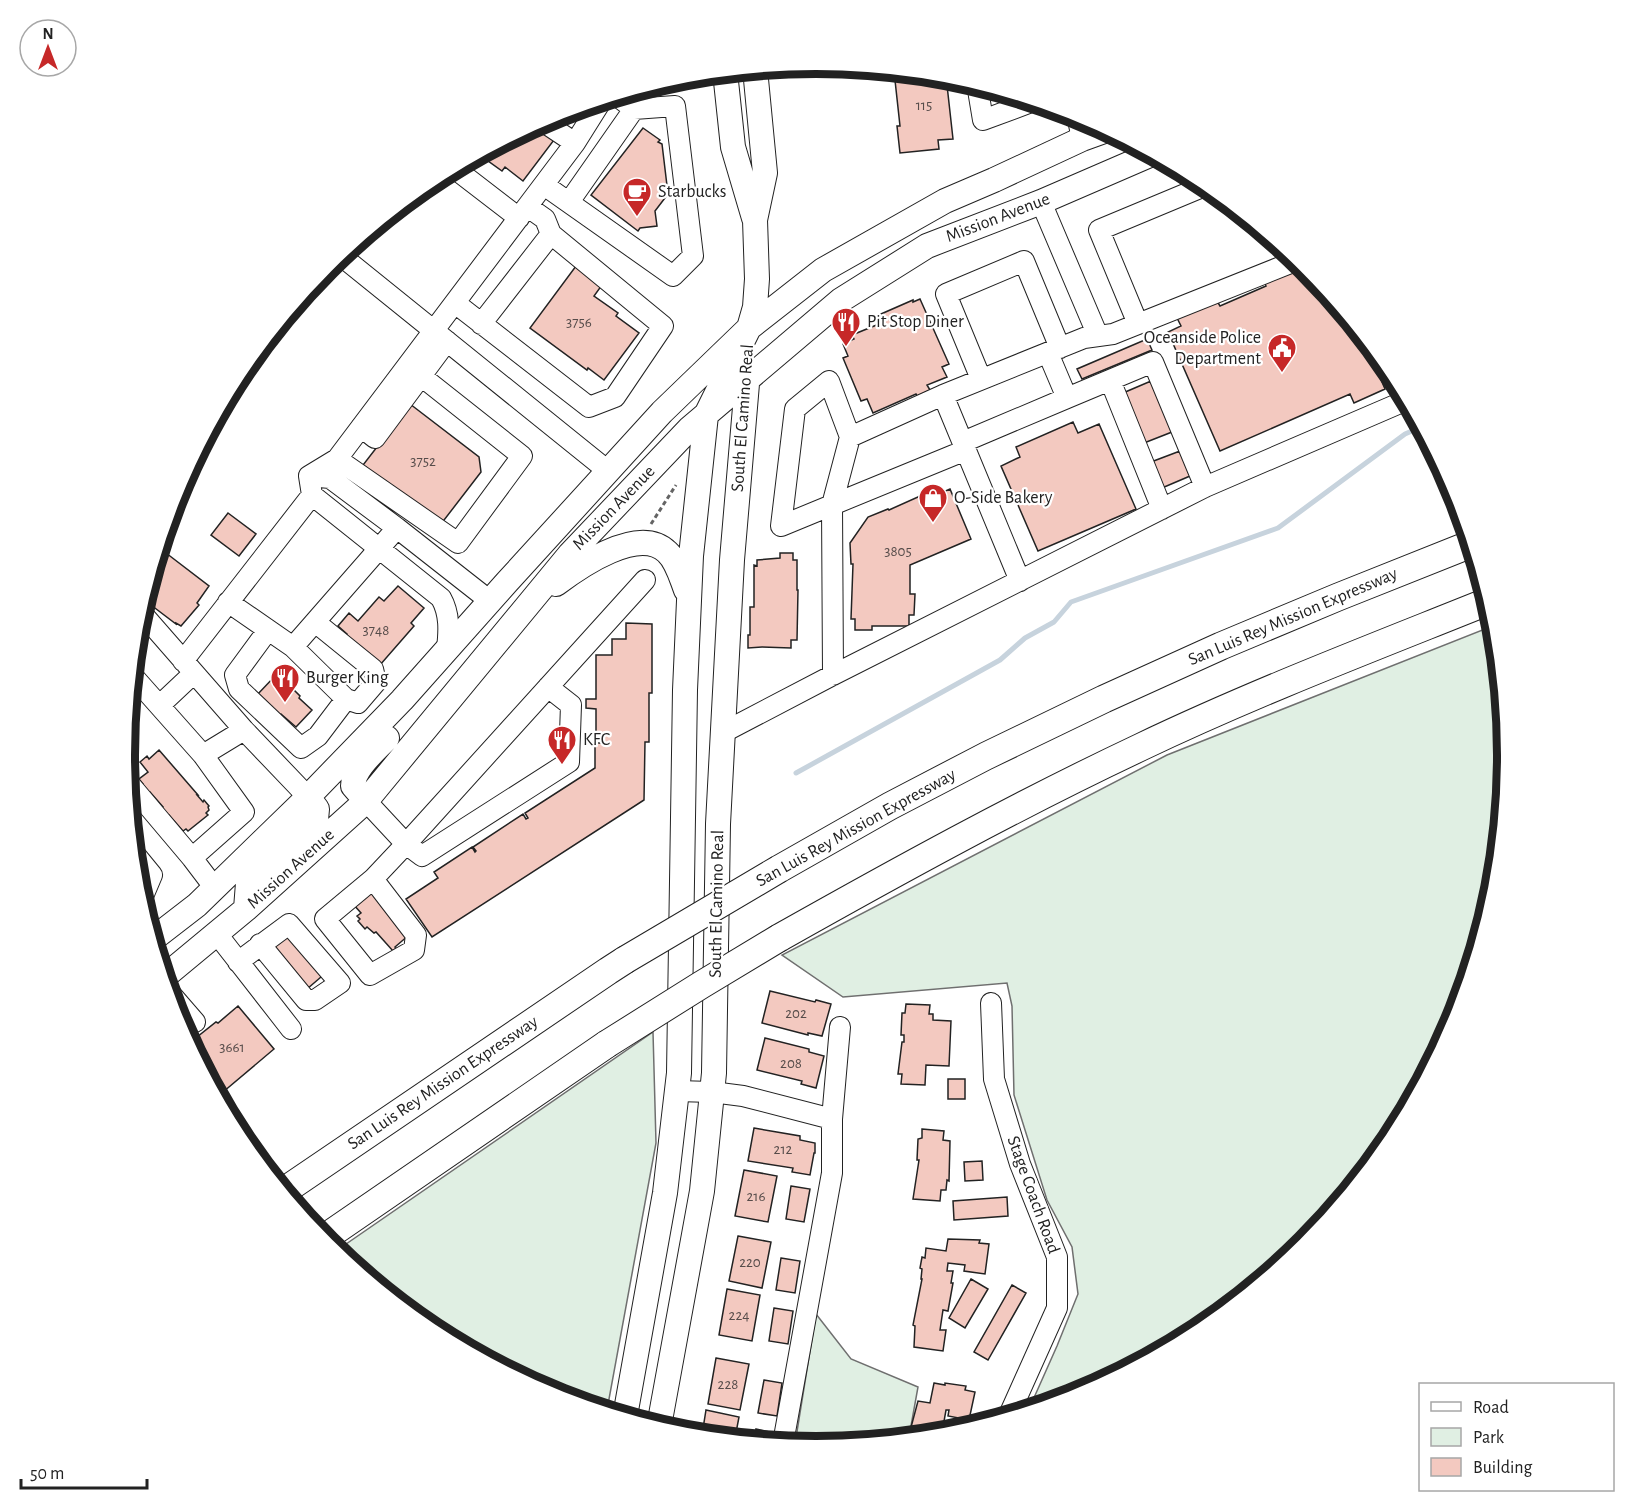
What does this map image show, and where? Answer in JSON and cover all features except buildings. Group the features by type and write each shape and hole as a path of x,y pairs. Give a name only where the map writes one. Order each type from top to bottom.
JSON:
{"highway":[{"name":"San Luis Rey Mission Expressway","path":"290,1187 608,970 890,806 1104,699 1253,633 1464,547"},
{"path":"331,1233 607,1044 779,938 892,874 988,822 1143,746 1249,699 1480,606"}],"main road":[{"path":"749,328 755,308 757,287 755,220 765,173 756,76"},
{"path":"740,78 750,133 763,156"},
{"path":"726,79 733,147 755,220"},
{"name":"Mission Avenue","path":"159,934 196,905 308,797 402,700 662,412 749,328 823,270 894,229 945,201 1096,134"},
{"name":"Mission Avenue","path":"171,972 246,909 366,801 570,554 689,429 841,300 927,246 1041,202 1143,158"},
{"name":"South El Camino Real","path":"661,1417 702,1191 714,1072 718,824 732,560 748,380 749,328"},
{"name":"South El Camino Real","path":"627,1408 665,1193 677,1091 685,690 692,556 705,415 749,328"},
{"path":"528,605 579,567 606,553 648,543 665,550 674,560 690,599"},
{"path":"451,699 449,679 496,618 490,601"},
{"path":"366,801 353,786 353,779 356,772 402,722 404,711 402,700"},
{"path":"246,909 248,883 316,820 317,809 308,797"}],"street":[{"path":"979,94 983,120 1021,106"},
{"path":"544,185 673,276 693,256 675,106 634,109 624,102"},
{"path":"569,202 634,109"},
{"path":"362,427 375,438 421,376 454,303 575,144 592,112"},
{"path":"1079,126 1082,139"},
{"path":"551,127 575,144"},
{"path":"454,303 589,407 615,397 663,326 551,234 545,219 523,212 462,173"},
{"path":"1138,324 1099,230 1196,190"},
{"path":"1041,202 1098,336"},
{"path":"481,324 551,234"},
{"path":"347,261 608,471"},
{"path":"981,379 946,294 1023,261 1054,350 1067,398"},
{"path":"850,437 943,395 1084,338 1113,334 1288,264"},
{"path":"160,705 189,667 228,602 310,486 337,459 440,336"},
{"path":"833,675 832,505 850,437 829,381 795,409 782,526 832,505 964,446 1067,398 1153,362 1205,487"},
{"path":"337,459 458,543 522,456 421,376"},
{"path":"1110,380 1162,509"},
{"path":"943,395 1020,581"},
{"path":"724,732 1205,487 1399,403"},
{"path":"310,486 330,478 490,601"},
{"path":"310,486 380,549 441,598 448,616 447,649"},
{"path":"293,646 397,528"},
{"path":"373,879 416,934 414,950 370,975 325,919 373,879 645,580"},
{"path":"228,602 293,646 346,699 358,703 376,682 374,669 315,622"},
{"path":"148,621 244,730 308,797"},
{"path":"268,630 235,675 239,689 301,748 318,736 346,699"},
{"path":"139,683 203,755 244,812 192,858"},
{"path":"366,801 406,844 422,856 569,762 571,705 548,687"},
{"path":"203,755 244,730"},
{"path":"136,791 214,887"},
{"path":"145,866 152,875 148,885"},
{"path":"217,934 291,1029"},
{"path":"238,962 260,944"},
{"name":"Stage Coach Road","path":"991,1003 994,1079 1020,1164 1057,1257 1057,1308 1014,1405"},
{"path":"785,1435 832,1173 832,1119 840,1027"},
{"path":"677,1091 742,1096 832,1119"}],"path":[{"path":"651,524 676,485"}],"green space":[{"path":"1485,629 1496,710 1497,754 1496,799 1484,887 1461,973 1427,1056 1406,1095 1382,1133 1328,1204 1265,1267 1231,1295 1194,1321 1117,1365 1077,1384 1033,1400 1078,1294 1072,1247 1047,1200 1014,1095 1012,1006 1007,983 843,997 782,955 1167,755"},
{"path":"653,1032 656,1143 608,1402 555,1384 475,1344 401,1295 344,1245"},
{"path":"816,1314 851,1359 918,1387 910,1429 861,1434 796,1435"}],"waterway":[{"path":"796,773 1000,660 1025,638 1054,622 1071,602 1278,528 1405,434 1415,430"}],"place":[{"name":"Starbucks","path":"637,218"},
{"name":"Pit Stop Diner","path":"846,348"},
{"name":"Oceanside Police Department","path":"1282,374"},
{"name":"O-Side Bakery","path":"933,524"},
{"name":"Burger King","path":"285,704"},
{"name":"KFC","path":"562,766"}]}
